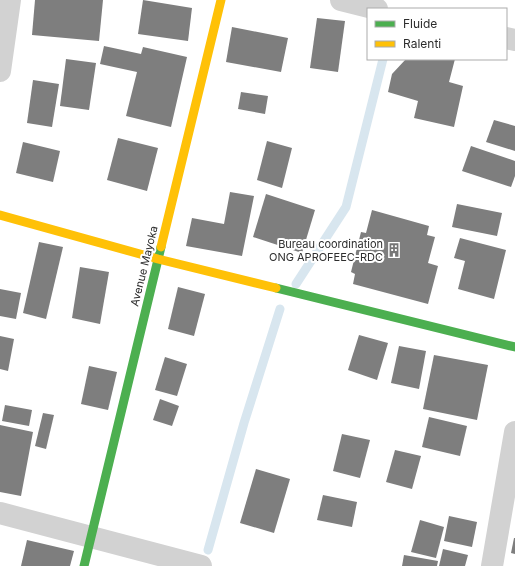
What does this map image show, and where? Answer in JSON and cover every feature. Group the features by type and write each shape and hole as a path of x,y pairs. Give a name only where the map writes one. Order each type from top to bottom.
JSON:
{"street":[{"path":"0,71 10,0"},
{"name":"Avenue Mayoka","path":"84,566 221,0"},
{"path":"341,0 373,8"},
{"path":"0,215 158,259 515,347"},
{"path":"492,566 515,432"},
{"path":"0,513 202,566"}],"building":[{"path":"35,0 103,0 99,41 32,35"},
{"path":"143,0 192,8 188,41 138,34"},
{"path":"317,18 345,21 338,72 310,68"},
{"path":"232,27 288,38 281,72 226,62"},
{"path":"104,46 141,54 143,47 187,57 171,127 126,116 137,72 100,64"},
{"path":"66,59 96,63 89,110 60,106"},
{"path":"405,60 455,60 449,82 463,86 454,127 414,118 418,101 388,92 392,74"},
{"path":"33,80 59,84 52,127 27,123"},
{"path":"241,92 268,96 265,114 238,109"},
{"path":"494,120 515,126 515,151 486,142"},
{"path":"118,138 158,148 147,191 107,180"},
{"path":"267,141 292,148 282,188 257,180"},
{"path":"23,142 60,151 53,182 16,173"},
{"path":"471,146 515,161 515,176 511,187 462,171"},
{"path":"230,192 254,196 242,256 186,246 192,218 224,224"},
{"path":"266,194 315,210 302,253 253,237"},
{"path":"457,204 502,213 497,236 452,227"},
{"name":"Bureau coordination ONG APROFEEC-RDC","path":"372,210 429,226 427,235 435,237 428,263 438,266 428,304 353,284 355,274 351,272 361,232 366,233"},
{"path":"460,238 506,250 494,299 458,289 465,261 454,258"},
{"path":"39,242 63,247 46,319 23,313"},
{"path":"80,267 109,272 100,324 72,318"},
{"path":"178,287 205,294 194,336 168,329"},
{"path":"0,289 21,293 16,319 0,316"},
{"path":"359,335 388,343 377,380 348,370"},
{"path":"0,336 14,339 8,371 0,369"},
{"path":"399,346 426,351 419,389 391,383"},
{"path":"434,355 488,365 477,420 423,409"},
{"path":"165,357 187,364 177,396 155,390"},
{"path":"89,366 117,372 108,410 81,404"},
{"path":"160,399 179,406 172,426 153,420"},
{"path":"5,405 32,410 29,426 2,421"},
{"path":"43,413 54,415 46,449 35,446"},
{"path":"429,417 467,426 460,456 422,447"},
{"path":"0,425 33,432 21,496 0,492"},
{"path":"342,434 370,440 360,478 333,471"},
{"path":"395,450 421,456 412,489 386,482"},
{"path":"256,469 290,479 274,533 240,523"},
{"path":"323,495 357,502 352,527 317,520"},
{"path":"449,516 477,522 472,547 444,541"},
{"path":"420,520 444,527 436,558 411,552"},
{"path":"515,538 515,554 511,553"},
{"path":"27,540 74,551 70,566 21,566"},
{"path":"443,549 468,555 465,566 439,566"},
{"path":"404,555 438,561 437,566 402,566"}],"waterway":[{"path":"296,284 346,207 383,60"},
{"path":"208,550 244,423 280,309"}],"traffic: fast":[{"path":"84,566 161,247"},
{"path":"276,288 515,347"}],"traffic: slow":[{"path":"161,247 221,0"},
{"path":"0,215 158,259 276,288"}],"place":[{"name":"Bureau coordination ONG APROFEEC-RDC","path":"394,250"}]}
